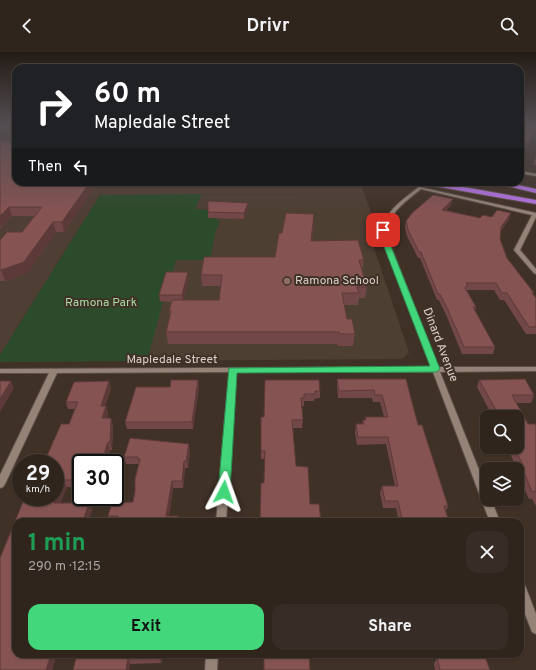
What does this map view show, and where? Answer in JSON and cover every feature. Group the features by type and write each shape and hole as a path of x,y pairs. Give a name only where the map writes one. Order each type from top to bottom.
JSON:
{"highway":[{"path":"524,183 536,185"},
{"path":"429,186 536,202"},
{"path":"464,186 536,202"},
{"path":"485,186 536,197"},
{"path":"512,186 536,191"}],"street":[{"path":"524,173 536,175"},
{"name":"Dinard Avenue","path":"421,186 393,210 384,224 383,230 385,239 493,518"},
{"path":"426,186 535,214 517,250 536,272"},
{"name":"Mapledale Street","path":"0,371 536,369"},
{"path":"222,518 233,370"},
{"path":"0,484 54,371"},
{"path":"524,597 536,628"},
{"path":"211,670 212,658"}],"shaded area":[{"path":"0,153 12,153 12,186 361,186 364,194 100,195 0,355"},
{"path":"364,194 373,217 369,233 409,353 402,359 0,362 0,355 100,195"}],"green space":[{"name":"Ramona Park","path":"202,194 195,209 221,211 217,220 220,221 215,234 210,260 176,260 171,278 166,279 159,302 163,302 147,361 0,362 0,355 100,195"}],"building":[{"path":"0,153 12,153 12,186 87,186 62,222 53,222 24,262 1,270 0,240 7,232 22,232 42,207 9,207 0,216"},
{"path":"433,195 453,199 442,210 480,218 483,215 492,217 497,210 511,213 501,227 500,239 507,258 534,293 532,293 536,298 536,327 529,327 507,293 502,293 496,283 466,283 468,286 465,288 476,307 473,307 495,347 464,347 448,310 440,294 438,294 421,252 419,252 408,230 406,221 412,213"},
{"path":"208,201 248,203 244,213 208,212"},
{"path":"286,213 314,214 311,241 358,240 364,260 359,260 367,287 357,287 359,293 342,293 347,319 352,319 355,334 339,334 339,332 166,332 172,300 219,300 222,275 201,275 204,257 275,257 279,233 282,233"},
{"path":"166,272 188,272 182,295 159,295"},
{"path":"337,379 406,379 418,425 422,425 448,506 444,506 448,518 402,518 398,501 385,501 382,486 398,486 388,437 358,437 356,424 364,424 363,420 366,420 365,417 388,417 382,395 375,395 374,390 339,391"},
{"path":"525,379 534,395 512,395 520,410 496,410 479,380"},
{"path":"171,380 198,380 192,422 125,422 136,387 170,387"},
{"path":"265,380 319,380 320,391 315,391 315,394 304,394 304,398 301,398 303,420 292,420 296,466 308,467 310,504 319,504 321,518 260,518 261,483 264,483 265,451 261,451 261,417 264,417"},
{"path":"0,381 11,381 0,399"},
{"path":"109,381 101,406 106,406 102,418 111,418 110,443 108,442 104,454 72,454 72,480 64,480 64,454 48,454 61,424 69,424 78,402 66,402 74,382"},
{"path":"524,417 528,424 536,424 536,491 532,492 524,472 524,462 522,462 518,454 524,454"},
{"path":"130,438 189,444 186,461 184,461 182,481 172,481 166,516 178,516 178,518 117,518 118,516 108,516 111,506 124,506 124,502 133,502 135,479 140,459 138,459 138,457 124,457"},
{"path":"64,503 72,503 72,506 88,506 84,518 16,518 21,506 64,506"},
{"path":"12,529 12,658 50,658 46,670 0,670 0,558"},
{"path":"76,658 128,658 126,670 73,670"},
{"path":"264,658 309,658 310,670 264,670"},
{"path":"437,658 486,658 490,670 440,670"}],"place":[{"name":"Ramona School","path":"287,281"}],"route":[{"path":"224,492 233,370 436,369 385,239 383,230"}]}
